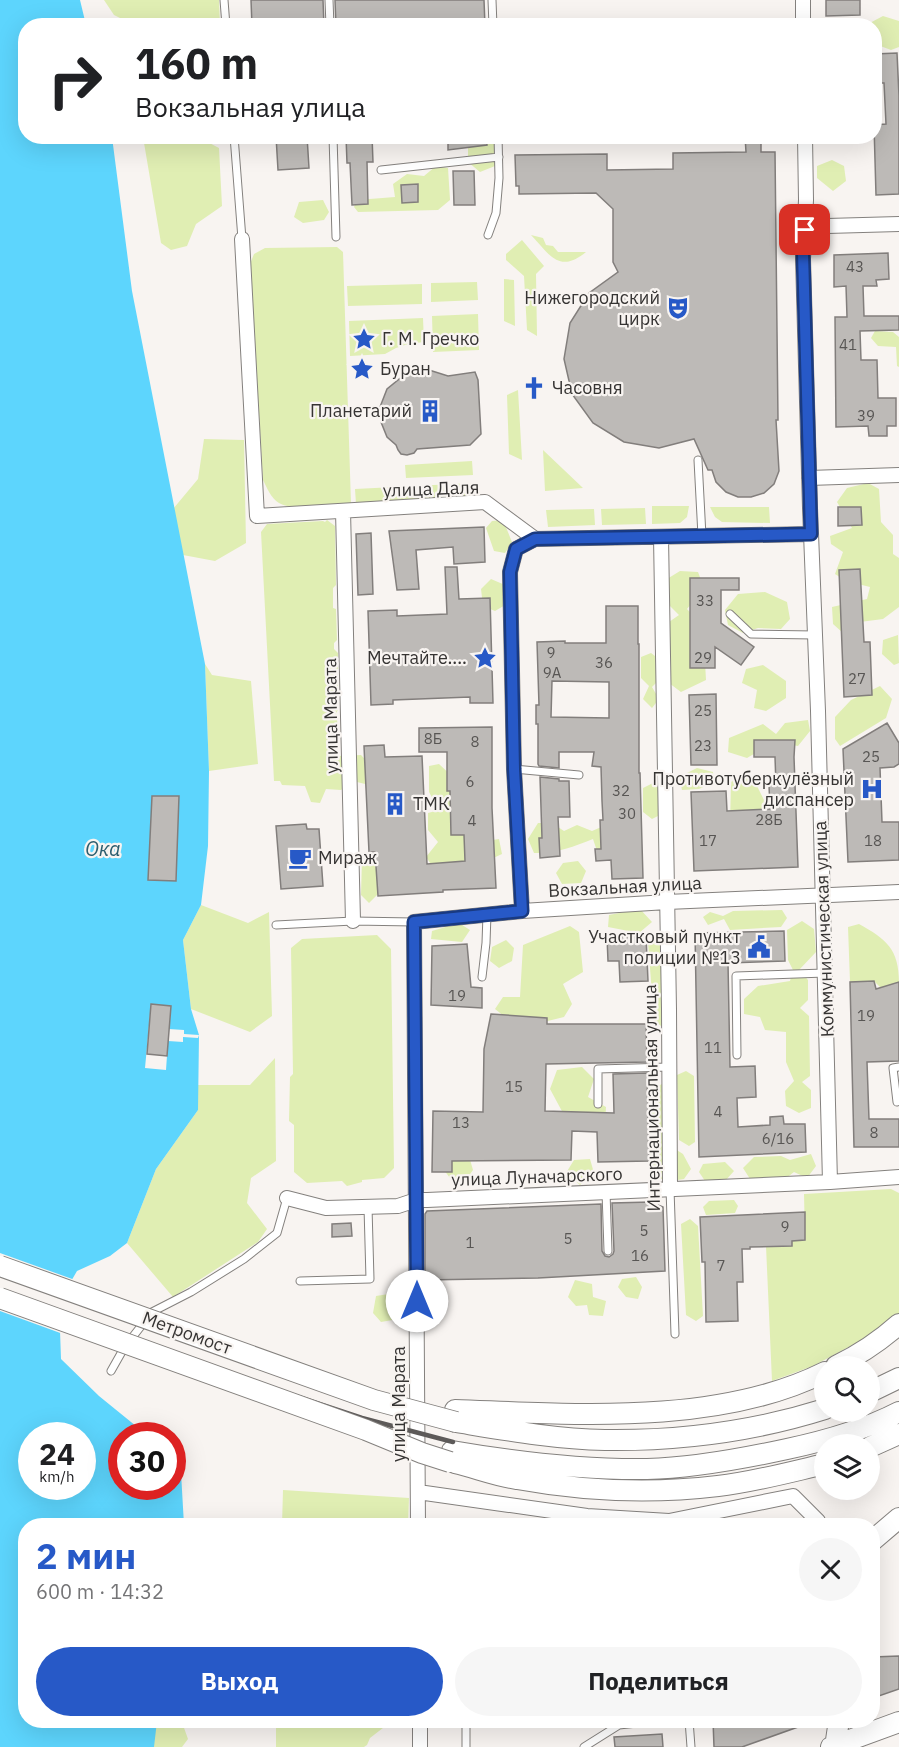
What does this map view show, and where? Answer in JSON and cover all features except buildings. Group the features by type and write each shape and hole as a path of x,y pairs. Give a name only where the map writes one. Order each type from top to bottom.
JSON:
{"main road":[{"name":"Метромост","path":"0,1266 374,1400 456,1416"},
{"name":"Метромост","path":"0,1298 366,1430 422,1453 451,1456"},
{"path":"855,1356 899,1324"},
{"path":"456,1416 668,1411 723,1404 772,1393 814,1378"},
{"path":"880,1388 899,1378"},
{"path":"456,1416 527,1433 642,1440 759,1426 814,1412"},
{"path":"880,1437 896,1421"},
{"path":"451,1456 604,1468 681,1467 806,1445 896,1421"},
{"path":"451,1456 516,1479 590,1489 664,1490 719,1486 814,1467"},
{"path":"880,1534 899,1518"},
{"path":"834,1746 899,1722"},
{"path":"834,1746 837,1728"}],"street":[{"path":"803,0 803,18"},
{"name":"Коммунистическая улица","path":"805,144 803,253 830,1182"},
{"path":"805,230 827,226 899,224"},
{"name":"улица Даля","path":"242,239 257,516 485,502 535,539"},
{"path":"809,477 899,475"},
{"name":"улица Марата","path":"343,511 353,921"},
{"path":"522,911 514,769 510,572 516,549 535,539 811,534"},
{"name":"Интернациональная улица","path":"661,537 670,1189"},
{"path":"897,892 899,906"},
{"name":"Вокзальная улица","path":"414,922 522,911 897,892"},
{"name":"улица Марата","path":"414,922 418,1518"},
{"name":"улица Луначарского","path":"287,1198 326,1208 368,1207 398,1206 416,1200 897,1179"},
{"path":"418,1492 610,1518"},
{"path":"692,1518 794,1496 815,1518"},
{"path":"420,1728 420,1747"}],"lane":[{"path":"224,0 225,18"},
{"path":"329,0 330,18"},
{"path":"492,0 493,18"},
{"path":"235,144 242,239"},
{"path":"333,144 336,237"},
{"path":"488,235 496,213 498,144"},
{"path":"381,170 499,157"},
{"path":"698,460 702,536"},
{"path":"730,614 751,634 815,635"},
{"path":"514,769 579,775"},
{"path":"482,977 487,914"},
{"name":"Вокзальная улица","path":"276,925 353,921 414,922"},
{"path":"737,1055 736,976 825,973"},
{"path":"598,1104 598,1069 669,1067"},
{"path":"897,1102 893,1068 899,1067"},
{"name":"Интернациональная улица","path":"670,1189 675,1334"},
{"path":"606,1192 608,1251"},
{"path":"111,1371 123,1348 152,1312 200,1287 244,1259 277,1233 287,1198"},
{"path":"300,1281 370,1279 368,1207"},
{"path":"466,1728 466,1747"},
{"path":"584,1747 614,1728"},
{"path":"690,1728 691,1747"}],"green space":[{"path":"104,0 219,0 220,18 120,18 114,15"},
{"path":"883,16 899,21 899,47 891,50 882,47 882,18 879,18"},
{"path":"144,144 211,144 219,148 222,206 196,224 187,246 171,250 161,243"},
{"path":"468,144 494,144 495,166 480,172 468,162"},
{"path":"832,160 844,166 846,181 833,191 817,178 817,166"},
{"path":"436,166 448,168 450,200 438,210 358,212 354,207 357,200 395,197 393,184 407,174 424,176"},
{"path":"323,200 329,212 324,220 303,223 294,217 299,202"},
{"path":"531,235 543,238 546,245 553,246 558,252 586,252 577,258 562,262 550,255"},
{"path":"522,240 544,266 536,274 537,336 527,330 524,276 506,260 506,254"},
{"path":"337,247 343,252 351,504 304,508 286,506 274,498 263,480 250,264 254,254 265,248"},
{"path":"504,279 514,280 515,326 504,321"},
{"path":"477,282 478,300 431,302 431,283"},
{"path":"422,284 422,304 348,306 347,286"},
{"path":"478,314 479,350 433,352 432,316"},
{"path":"423,318 424,342 408,344 385,354 350,356 349,321"},
{"path":"875,331 893,332 899,337 899,367 897,366 896,347 878,346 871,338"},
{"path":"518,390 522,460 509,454 507,395"},
{"path":"204,439 244,440 246,543 215,561 183,555 173,509 198,479"},
{"path":"543,450 583,488 545,491"},
{"path":"472,461 473,475 406,478 405,465"},
{"path":"473,483 474,497 356,504 355,489"},
{"path":"868,483 879,489 881,522 893,535 893,554 899,558 899,607 883,619 860,622 843,633 833,624 832,607 867,599 870,587 846,581 835,574 843,552 831,544 830,536 852,528 837,502 847,488"},
{"path":"652,506 689,506 687,517 680,523 652,524"},
{"path":"710,507 769,507 770,523 722,522 715,517"},
{"path":"645,508 646,524 602,525 601,509"},
{"path":"594,509 595,525 548,527 546,510"},
{"path":"327,520 335,526 336,585 333,588 333,608 336,609 337,640 334,643 334,649 338,653 338,710 336,713 338,756 361,755 375,770 376,781 365,784 353,781 341,790 326,789 320,803 311,802 305,786 282,785 280,781 274,781 261,532 267,524 325,522"},
{"path":"503,520 512,542 505,553 494,551 486,528 492,521"},
{"path":"680,571 698,572 704,588 687,609 703,626 706,680 681,692 669,683 669,622 679,615 667,603 667,579"},
{"path":"491,579 505,585 507,604 495,611 483,606 481,589"},
{"path":"765,592 787,602 790,619 781,629 758,628 743,633 728,625 725,610 738,594"},
{"path":"898,635 899,663 894,665 882,654 883,640"},
{"path":"651,653 659,659 660,679 652,687 659,699 652,708 643,699 649,686 641,678 641,657"},
{"path":"205,664 212,675 251,681 258,764 209,771"},
{"path":"763,665 786,681 786,698 766,711 754,708 757,690 742,683 746,669"},
{"path":"880,686 892,699 886,718 840,746 835,739 835,717 851,700"},
{"path":"808,720 810,731 798,746 774,742 747,758 728,752 729,738 763,724 776,734 785,723"},
{"path":"439,764 457,781 480,842 499,839 502,854 489,860 463,881 435,870 426,857 438,842 428,830 428,813 439,810 429,792 429,766"},
{"path":"697,768 713,772 714,782 699,789 682,790 679,777"},
{"path":"741,774 752,776 765,802 759,815 730,825 731,782"},
{"path":"653,783 660,790 662,814 652,819 643,812 643,788"},
{"path":"538,823 552,823 564,831 577,825 592,831 606,825 614,833 598,854 593,839 557,851 534,853 528,839"},
{"path":"372,854 379,859 381,891 369,903 361,895 362,858"},
{"path":"578,861 586,871 581,883 562,884 556,873 563,863"},
{"path":"201,905 248,923 269,912 272,1016 250,1032 191,1009 183,940"},
{"path":"640,909 652,922 639,933 608,927 609,915"},
{"path":"782,910 787,918 781,927 730,930 724,919 708,925 703,917 710,912 723,916 733,911"},
{"path":"802,921 814,929 816,952 799,970 808,980 808,1000 800,1008 809,1016 810,1076 802,1082 811,1090 811,1108 799,1113 786,1106 785,1091 794,1081 786,1062 786,1032 765,1030 760,1017 744,1014 744,999 758,986 790,981 793,970 788,960 787,930"},
{"path":"459,923 470,930 462,942 431,939 432,931"},
{"path":"859,924 884,940 889,946 897,961 899,982 881,988 874,981 850,982 848,927"},
{"path":"570,926 579,932 583,972 563,984 572,1004 564,1017 519,1028 495,1009 503,997 520,997 523,945"},
{"path":"658,934 665,944 668,1020 661,1026 654,1020 648,942"},
{"path":"377,935 391,949 394,1168 384,1178 362,1180 362,1182 347,1186 342,1181 307,1183 294,1172 294,1125 289,1121 290,1077 293,1074 291,948 302,939"},
{"path":"506,940 514,948 512,961 499,968 490,961 492,947"},
{"path":"275,1058 276,1161 251,1178 247,1203 267,1229 258,1242 173,1297 127,1243 156,1169 198,1110 198,1085 250,1085"},
{"path":"582,1067 594,1079 588,1097 606,1107 605,1126 564,1115 550,1089 557,1070"},
{"path":"686,1071 694,1076 695,1142 689,1146 679,1140 677,1075"},
{"path":"664,1083 664,1142 683,1154 691,1169 684,1179 665,1182 650,1168 650,1150 658,1139 651,1129 654,1088"},
{"path":"811,1154 816,1166 807,1178 794,1172 785,1179 752,1182 743,1168 754,1157 781,1156 790,1160"},
{"path":"450,1156 469,1156 473,1170 465,1181 450,1178 444,1170"},
{"path":"590,1159 594,1173 580,1185 566,1173 574,1160"},
{"path":"725,1162 734,1171 726,1180 705,1181 699,1172 703,1164"},
{"path":"891,1189 899,1193 899,1314 858,1342 832,1356 814,1356 813,1366 772,1381 766,1246 792,1246 792,1241 805,1240 804,1194"},
{"path":"734,1200 738,1206 735,1213 706,1215 703,1207 709,1201"},
{"path":"690,1219 698,1226 703,1316 696,1321 686,1315 681,1224"},
{"path":"636,1277 642,1287 638,1299 626,1297 618,1287 622,1279"},
{"path":"575,1280 592,1284 593,1297 606,1301 603,1316 589,1315 587,1305 576,1306 568,1297"},
{"path":"395,1293 403,1302 398,1319 381,1322 373,1313 376,1296"},
{"path":"283,1490 409,1498 408,1518 282,1518"},
{"path":"142,1728 184,1728 188,1739 182,1747 132,1747"},
{"path":"276,1728 383,1728 370,1738 364,1747 276,1747"}],"water":[{"name":"Ока","path":"0,0 80,0 84,18 18,18 18,144 113,144 132,291 205,664 209,771 208,846 201,905 183,940 191,1009 199,1035 198,1110 156,1169 127,1243 110,1256 77,1271 59,1302 61,1359 99,1396 131,1422 108,1422 108,1500 183,1500 184,1518 18,1518 18,1728 156,1728 154,1747 0,1747"}],"pier":[{"path":"151,1004 171,1006 169,1029 184,1030 184,1034 199,1035 198,1038 183,1037 183,1042 168,1041 166,1070 145,1068"},
{"path":"0,1253 75,1280 62,1303 63,1334 0,1311"}],"railway":[{"path":"0,1274 378,1409 453,1425"},
{"path":"0,1295 362,1418 453,1442"}],"place":[{"name":"Нижегородский цирк","path":"678,308"},
{"name":"Г. М. Гречко","path":"364,339"},
{"name":"Буран","path":"362,369"},
{"name":"Часовня","path":"534,388"},
{"name":"Планетарий","path":"430,411"},
{"name":"Мечтайте....","path":"485,658"},
{"name":"Противотуберкулёзный диспансер","path":"872,789"},
{"name":"ТМК","path":"395,804"},
{"name":"Мираж","path":"300,858"},
{"name":"Участковый пункт полиции №13","path":"759,947"}],"route":[{"path":"417,1301 414,922 522,911 514,769 510,572 516,549 535,539 811,534 803,253 805,230"}]}
